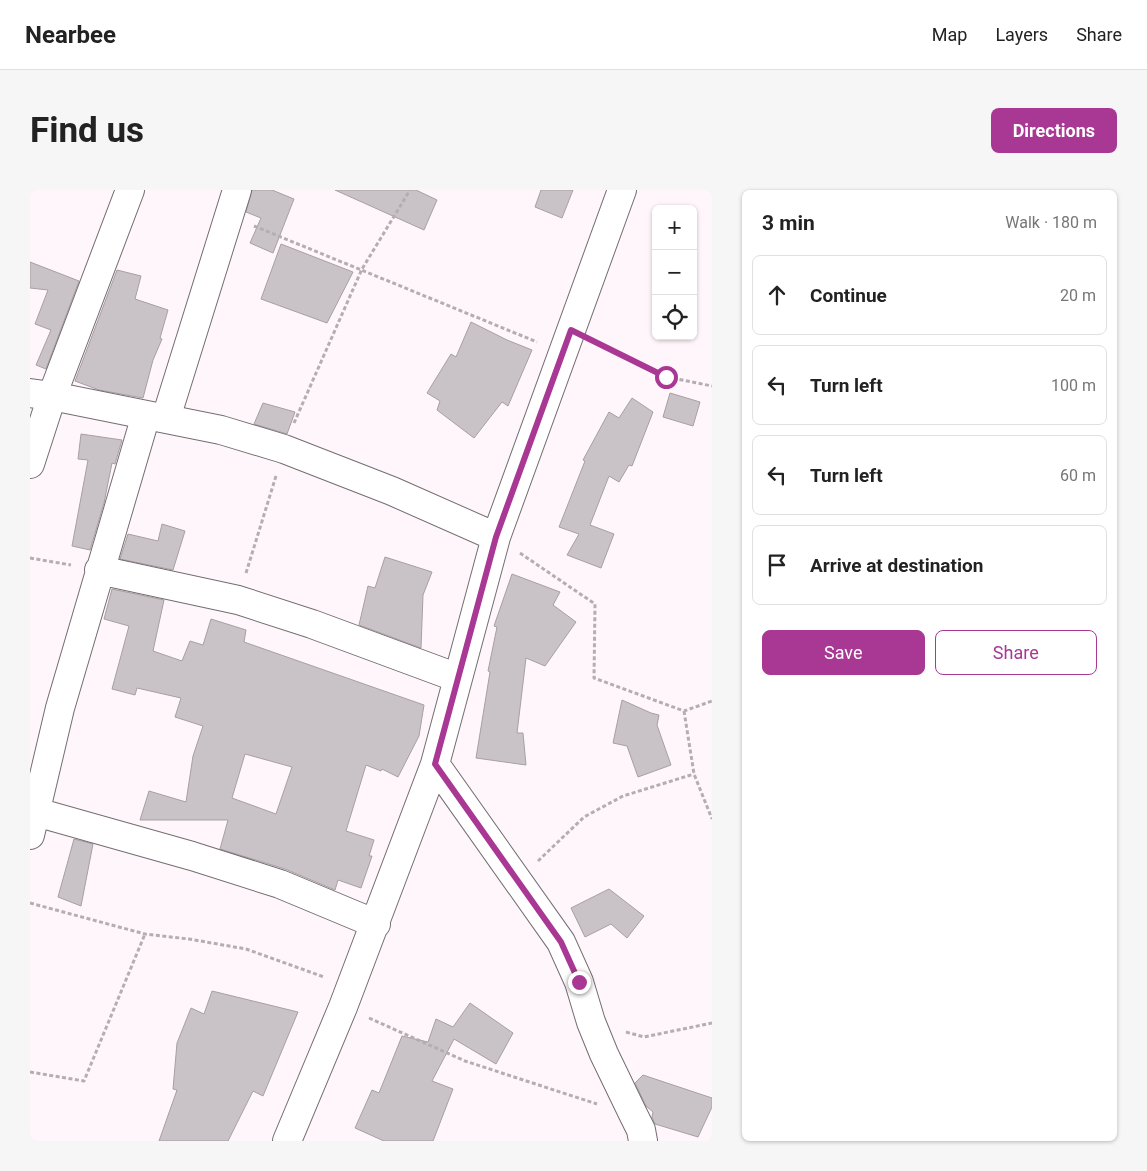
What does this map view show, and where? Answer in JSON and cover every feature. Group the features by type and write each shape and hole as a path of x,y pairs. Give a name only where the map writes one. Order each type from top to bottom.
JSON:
{"street":[{"path":"30,464 41,395 130,190"},
{"path":"237,190 99,570 60,708 33,823 192,856 280,884 376,924"},
{"path":"287,1141 376,924 435,764 496,537 622,190"},
{"path":"41,395 221,430 284,449 392,491 496,537"},
{"path":"99,570 238,600 312,624 458,678"},
{"path":"435,764 561,942 579,982 591,1022 604,1054 633,1114 643,1141"}],"path":[{"path":"238,600 284,449 362,269 410,190"},
{"path":"228,216 362,269 666,377 712,386"},
{"path":"496,537 594,604 594,678 684,711 712,701"},
{"path":"30,558 99,570"},
{"path":"684,711 694,774 712,819"},
{"path":"518,880 584,816 623,796 694,774"},
{"path":"30,903 145,934 190,939 246,949 347,997 465,1061 574,1098 633,1114"},
{"path":"30,1072 84,1081 145,934"},
{"path":"591,1022 644,1037 712,1022"}],"building":[{"path":"252,190 272,190 294,199 273,253 250,243 261,218 246,212"},
{"path":"335,190 416,190 437,200 424,230"},
{"path":"541,190 573,190 562,218 535,207"},
{"path":"281,244 353,272 327,323 261,299"},
{"path":"30,262 79,281 46,369 36,365 51,330 35,324 48,290 30,288"},
{"path":"117,270 141,276 135,299 168,310 160,338 162,339 153,360 143,398 99,390 75,381"},
{"path":"471,322 532,350 508,406 502,402 474,438 437,410 440,401 427,393 451,354 456,357"},
{"path":"670,393 700,402 693,426 663,417"},
{"path":"632,398 653,412 632,466 629,465 619,482 609,476 590,525 614,534 601,568 567,555 579,534 559,527 585,461 583,460 609,412 619,418"},
{"path":"263,403 295,412 287,434 254,424"},
{"path":"81,434 122,440 115,464 112,463 104,503 90,550 72,546 88,460 78,459"},
{"path":"162,524 185,531 173,570 120,559 128,534 158,541"},
{"path":"385,557 432,572 423,595 421,648 359,625 368,586 375,588"},
{"path":"512,574 560,592 553,605 576,622 545,666 526,658 517,733 523,733 526,765 476,758 490,672 488,671 497,627 494,626"},
{"path":"112,589 164,600 153,651 182,661 190,641 203,645 211,619 246,630 244,642 424,705 419,736 398,777 382,769 381,771 366,765 346,831 374,840 369,856 372,856 361,888 338,880 335,890 285,869 220,849 228,820 140,820 149,791 186,802 193,756 203,726 175,717 181,698 137,688 135,695 112,689 129,626 104,619","holes":["245,754 292,767 276,814 232,798"]},
{"path":"622,700 659,715 657,725 671,765 638,777 627,746 613,743"},
{"path":"74,839 93,844 81,906 58,897"},
{"path":"609,889 644,916 627,938 611,924 585,937 571,908"},
{"path":"212,991 298,1012 263,1096 253,1091 228,1141 159,1141 177,1090 173,1089 177,1043 191,1008 204,1014"},
{"path":"470,1003 513,1033 496,1064 454,1039 432,1081 453,1089 433,1141 384,1141 355,1128 372,1090 379,1093 402,1036 428,1042 436,1019 453,1027"},
{"path":"643,1075 712,1098 712,1107 698,1137 655,1124 652,1117 653,1112 646,1106 635,1083"}],"route":[{"path":"579,982 561,942 542,913 435,764 496,537 571,330 666,377"}]}
